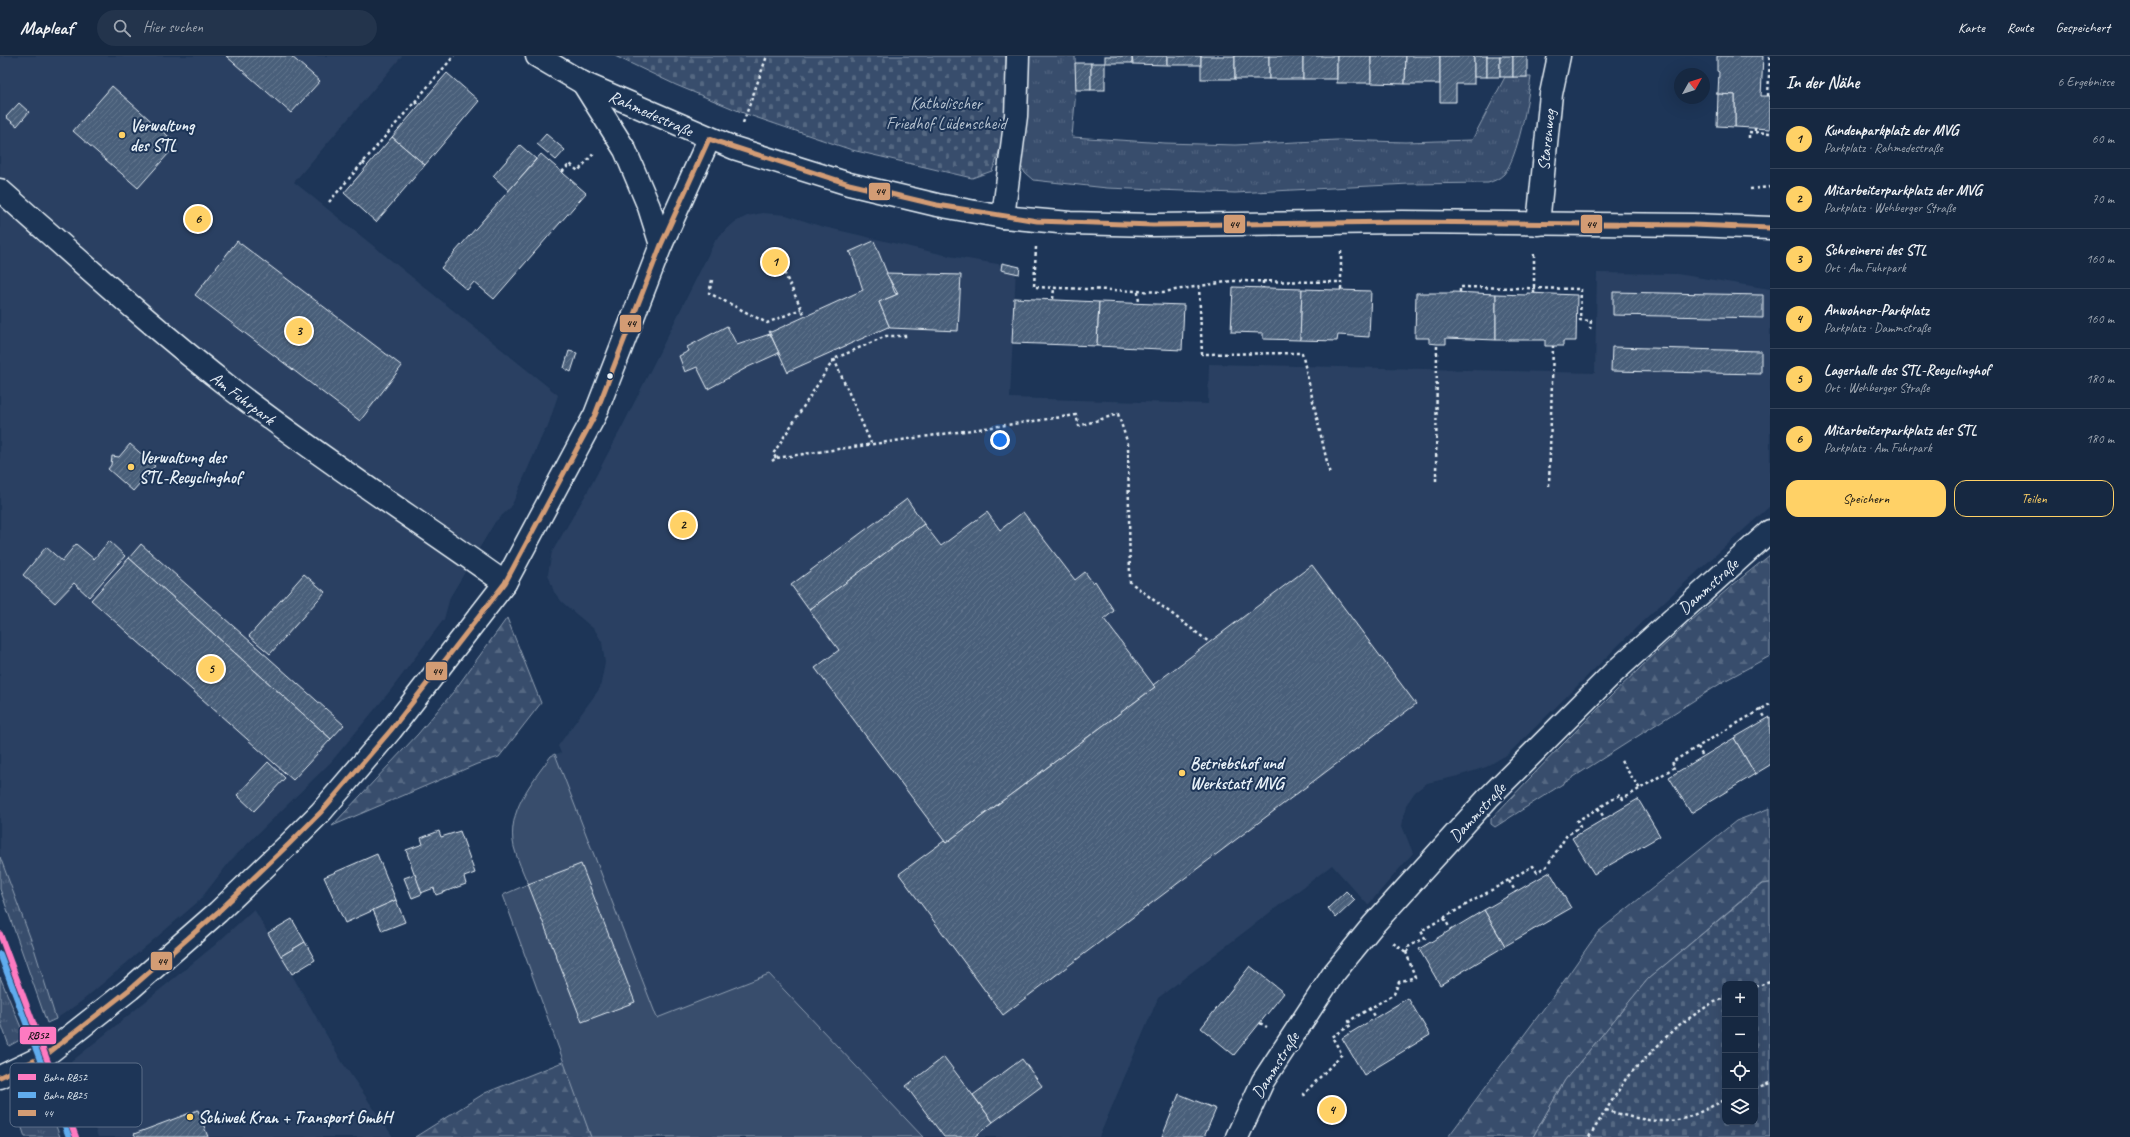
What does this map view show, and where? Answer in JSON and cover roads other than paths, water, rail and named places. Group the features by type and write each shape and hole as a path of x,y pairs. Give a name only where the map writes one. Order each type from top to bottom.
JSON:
{"street":[{"name":"Rahmedestraße","path":"537,56 583,83 709,139 849,184 937,206 1003,217 1057,222 1152,225 1402,222 1700,225 1770,228"},
{"path":"1003,217 1016,116 1018,56"},
{"name":"Starenweg","path":"1538,224 1550,102 1559,56"},
{"path":"583,83 628,157 649,207 661,245"},
{"path":"29,1063 46,1055 124,994 218,912 322,812 391,730 505,583 594,415 661,245 709,139"},
{"name":"Am Fuhrpark","path":"0,190 202,366 282,428 505,583"},
{"name":"Dammstraße","path":"1237,1137 1263,1081 1334,973 1373,925 1488,798 1612,674 1770,531"},
{"path":"0,1077 10,1072"}],"rail line":[{"name":"RB52","path":"0,934 48,1063"},
{"name":"RB25","path":"0,954 41,1063"},
{"name":"RB25","path":"65,1127 69,1137"},
{"name":"RB52","path":"72,1127 76,1137"}],"place":[{"name":"Verwaltung des STL","path":"122,135"},
{"name":"Mitarbeiterparkplatz des STL","path":"198,219"},
{"name":"Kundenparkplatz der MVG","path":"775,262"},
{"name":"Schreinerei des STL","path":"299,331"},
{"name":"Verwaltung des STL-Recyclinghof","path":"131,467"},
{"name":"Mitarbeiterparkplatz der MVG","path":"683,525"},
{"name":"Lagerhalle des STL-Recyclinghof","path":"211,669"},
{"name":"Betriebshof und Werkstatt MVG","path":"1182,773"},
{"name":"Anwohner-Parkplatz","path":"1332,1110"},
{"name":"Schiwek Kran + Transport GmbH","path":"190,1117"}],"park label":[{"name":"Katholischer Friedhof Lüdenscheid","path":"946,113"}]}
